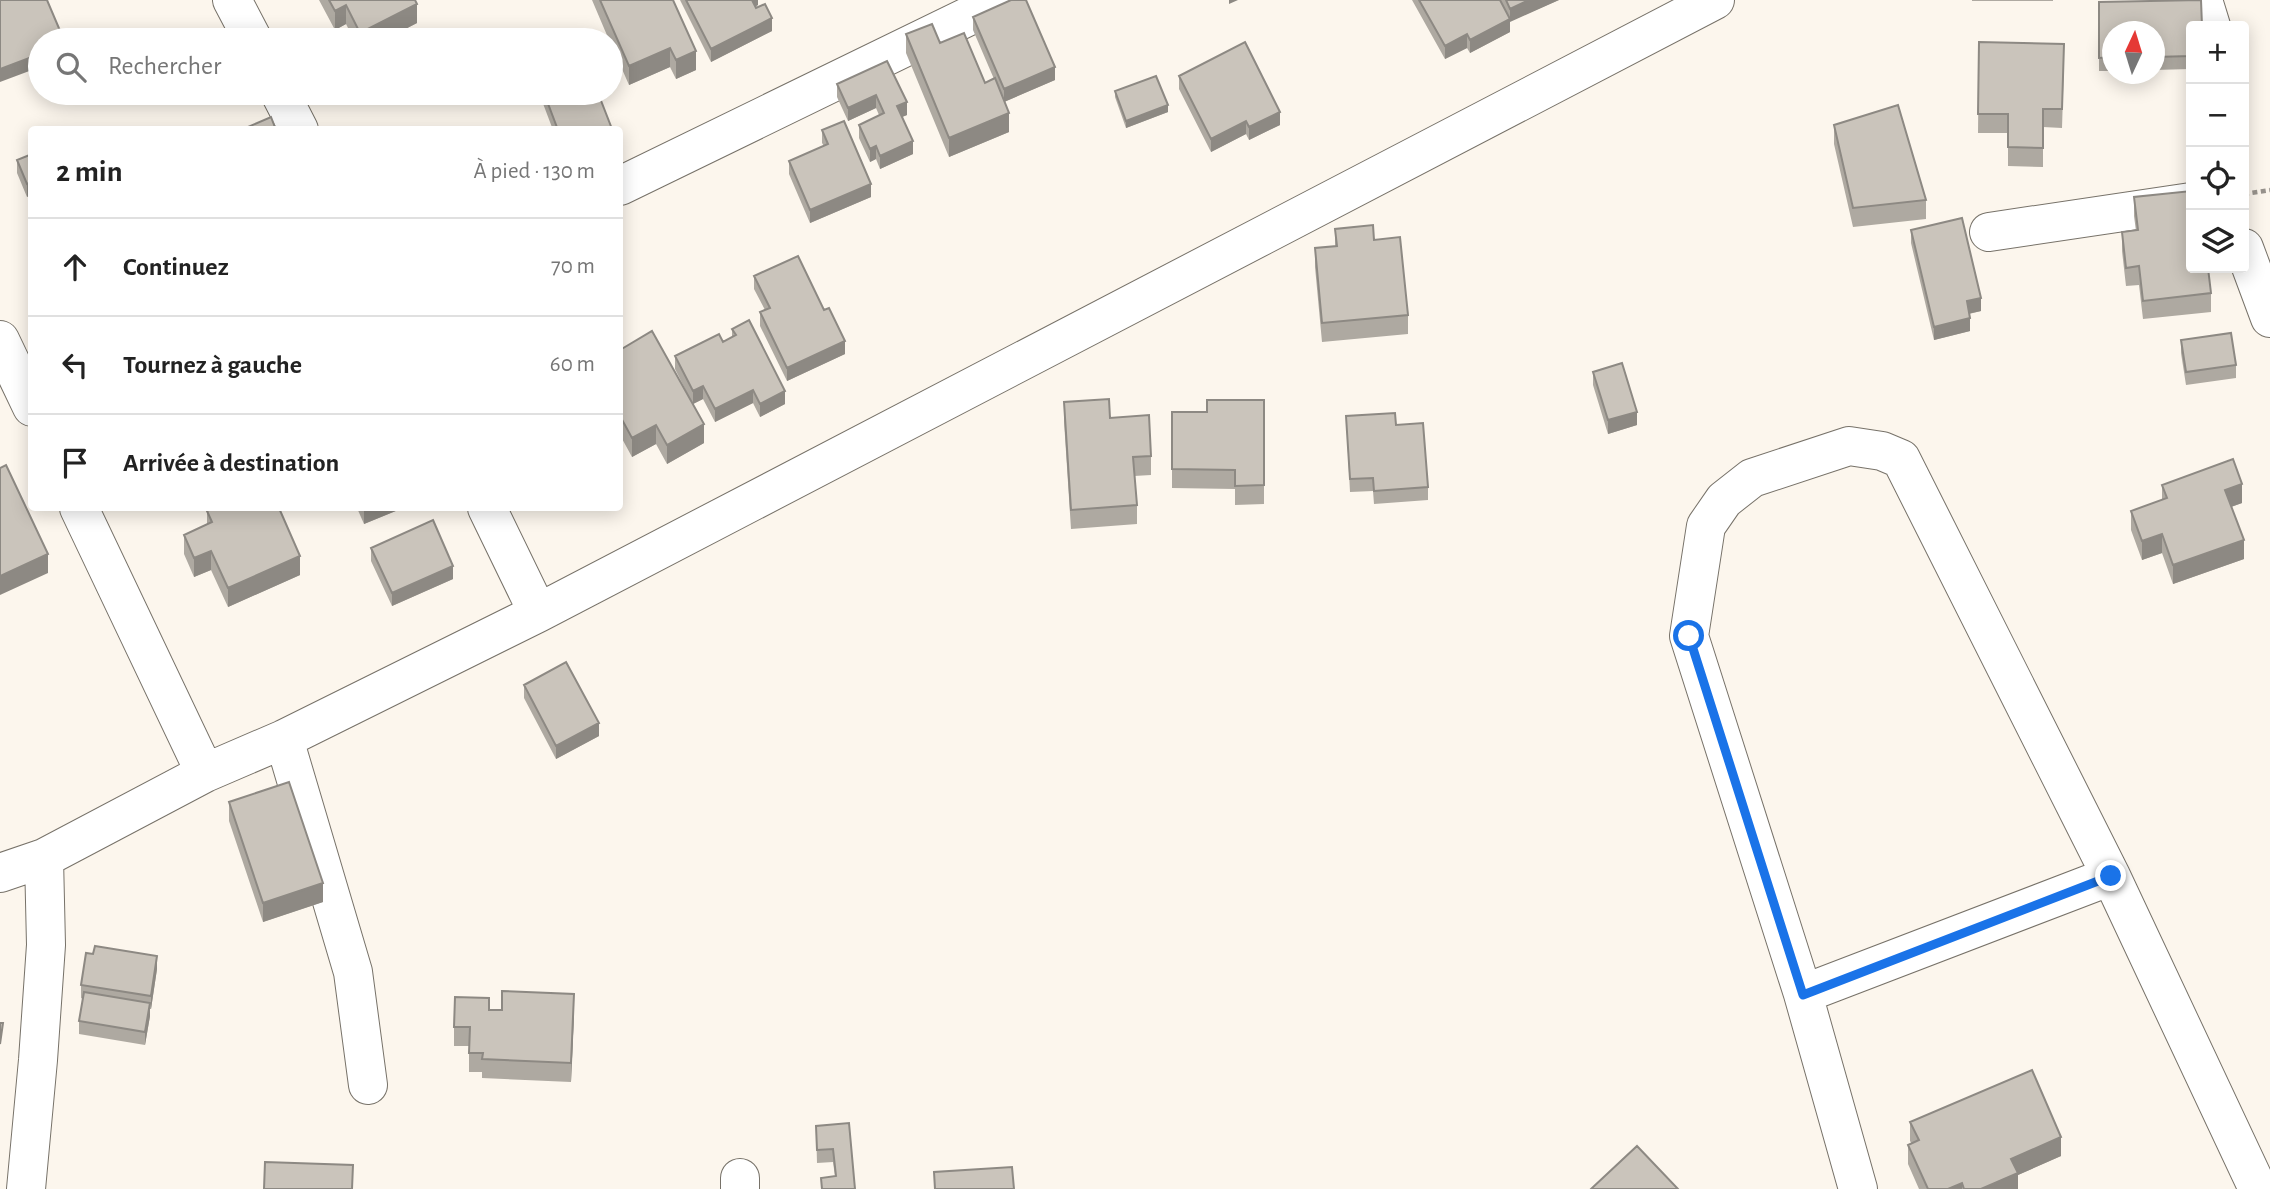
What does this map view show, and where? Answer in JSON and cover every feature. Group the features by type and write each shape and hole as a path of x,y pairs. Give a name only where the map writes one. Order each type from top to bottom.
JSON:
{"street":[{"path":"233,0 247,28"},
{"path":"623,185 1002,0"},
{"path":"2203,0 2209,21"},
{"path":"0,873 44,858 205,773 284,739 538,613 1705,2"},
{"path":"286,105 297,126"},
{"path":"1989,232 2186,203"},
{"path":"2249,261 2270,318"},
{"path":"0,340 28,399"},
{"path":"1858,1189 1803,995 1689,636 1706,526 1724,500 1752,478 1849,446 1882,452 1900,459 2111,876 2258,1189"},
{"path":"80,511 205,773"},
{"path":"488,511 538,613"},
{"path":"284,739 353,972 368,1084"},
{"path":"26,1189 45,958 44,858"},
{"path":"1803,995 2111,876"}],"path":[{"path":"2249,193 2270,190"}],"building":[{"path":"0,0 47,0 59,28 28,28 28,58 0,69"},
{"path":"329,0 415,0 417,4 370,28 358,28 346,5 335,11"},
{"path":"600,0 673,0 696,51 676,60 670,48 629,66 623,52 623,28 612,28"},
{"path":"686,0 752,0 756,8 765,4 772,18 711,49"},
{"path":"1011,0 1026,0 1055,67 1004,89 973,17"},
{"path":"1419,0 1500,0 1510,19 1470,40 1467,34 1445,46"},
{"path":"1506,0 1529,0 1510,9"},
{"path":"2201,0 2202,21 2186,21 2186,56 2165,57 2165,21 2102,21 2102,58 2099,58 2099,2"},
{"path":"932,24 940,43 964,33 985,83 995,78 1009,113 949,138 906,34"},
{"path":"1245,42 1280,112 1249,127 1246,121 1211,139 1179,76"},
{"path":"1979,42 2064,44 2062,109 2043,109 2043,148 2008,147 2008,114 1978,114"},
{"path":"887,61 907,102 897,106 913,141 880,156 876,146 870,149 859,125 884,113 876,95 848,108 837,84"},
{"path":"1156,76 1168,105 1126,121 1115,91"},
{"path":"549,105 603,105 611,126 556,126"},
{"path":"1898,105 1926,200 1853,208 1834,125"},
{"path":"271,117 274,126 250,126"},
{"path":"844,121 871,184 810,210 789,161 828,144 822,130"},
{"path":"28,156 28,184 27,184 17,160"},
{"path":"2186,192 2186,273 2209,273 2211,293 2143,301 2139,266 2126,268 2122,232 2138,230 2134,197"},
{"path":"1962,218 1981,298 1967,301 1970,318 1934,327 1911,230"},
{"path":"1373,225 1374,240 1400,237 1408,315 1322,323 1315,248 1337,246 1335,229"},
{"path":"798,256 824,310 829,308 845,341 787,368 760,312 770,308 754,276"},
{"path":"749,320 785,391 760,404 753,390 715,409 703,386 693,391 675,356 719,334 723,342 736,335 732,329"},
{"path":"652,331 704,424 667,445 656,425 632,438 623,422 623,348"},
{"path":"2231,333 2236,365 2186,372 2181,340"},
{"path":"1622,363 1637,412 1608,420 1593,372"},
{"path":"1109,399 1110,418 1149,415 1151,456 1133,457 1137,505 1071,510 1064,402"},
{"path":"1207,400 1264,400 1264,485 1235,486 1235,470 1172,469 1172,412 1207,412"},
{"path":"1395,413 1396,425 1423,423 1428,487 1374,491 1373,478 1350,479 1346,416"},
{"path":"2233,459 2242,484 2225,490 2244,540 2173,565 2162,534 2142,541 2131,511 2167,498 2162,485"},
{"path":"6,465 48,554 0,576 0,468"},
{"path":"207,511 280,511 300,556 228,588 211,551 194,558 184,535 212,522"},
{"path":"433,520 453,566 392,593 371,548"},
{"path":"566,662 599,723 556,746 524,685"},
{"path":"289,782 323,883 263,903 229,802"},
{"path":"95,946 157,956 151,996 81,985 86,953 93,954"},
{"path":"502,991 574,994 571,1063 482,1059 483,1053 469,1053 470,1027 454,1027 455,997 489,998 489,1010 502,1010"},
{"path":"84,992 150,1003 145,1032 79,1021"},
{"path":"0,1023 3,1023 0,1044"},
{"path":"2032,1070 2061,1137 2011,1159 2018,1173 1981,1189 1964,1189 1962,1183 1948,1189 1928,1189 1908,1145 1919,1140 1910,1122"},
{"path":"849,1123 855,1189 822,1189 821,1178 836,1176 833,1149 817,1150 816,1126"},
{"path":"1637,1146 1678,1189 1591,1189"},
{"path":"265,1162 353,1165 352,1189 264,1189"},
{"path":"1012,1167 1014,1189 935,1189 934,1172"}],"route":[{"path":"1689,636 1803,995 2111,876"}]}
